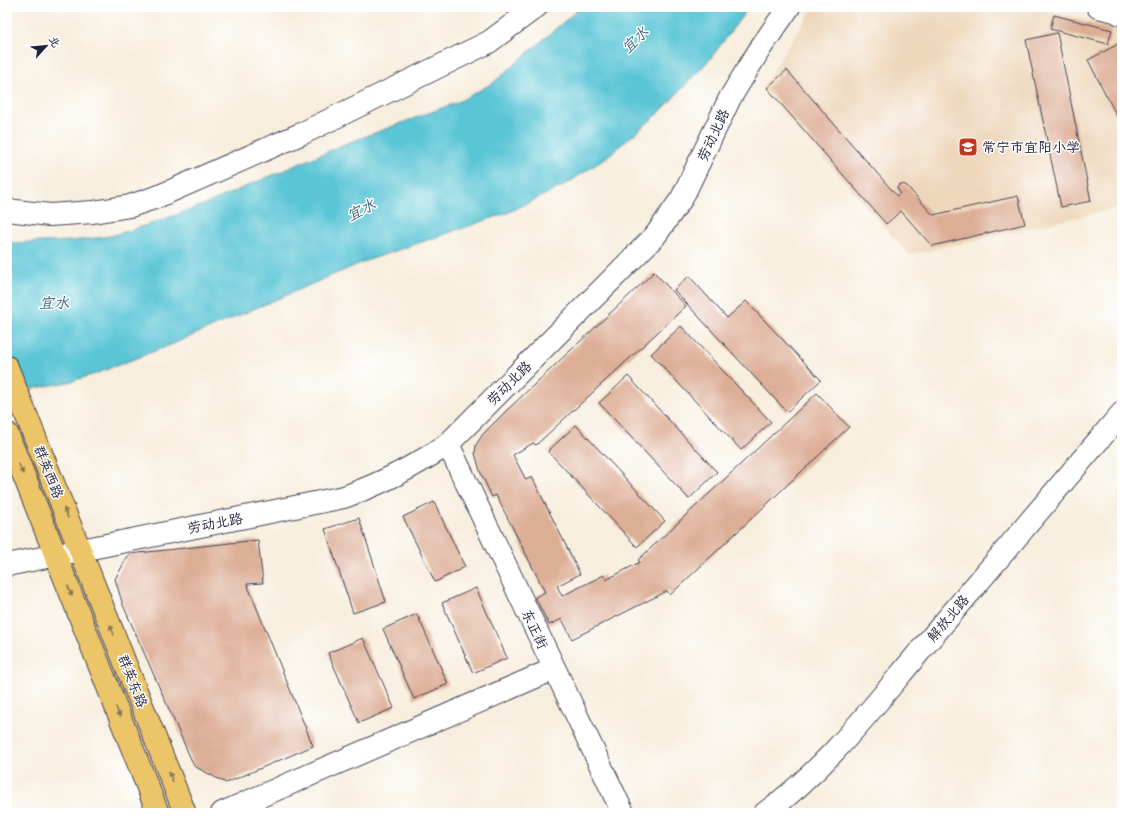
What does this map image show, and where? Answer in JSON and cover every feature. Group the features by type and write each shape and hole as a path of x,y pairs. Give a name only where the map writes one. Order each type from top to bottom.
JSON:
{"main road":[{"name":"群英西路","path":"7,367 80,550"},
{"name":"群英西路","path":"7,433 56,555"},
{"name":"群英东路","path":"80,550 185,813"},
{"name":"群英东路","path":"56,555 158,813"}],"street":[{"path":"7,210 50,215 93,212 130,206 157,197 303,133 489,42 536,7"},
{"name":"劳动北路","path":"7,565 344,498 387,481 420,463 448,444 655,236 682,198 730,98 761,47 789,7"},
{"path":"1098,7 1122,15"},
{"name":"解放北路","path":"765,813 787,798 815,771 878,701 1122,413"},
{"name":"东正街","path":"448,444 623,813"},
{"path":"222,813 554,669"}],"shaded area":[{"name":"常宁市宜阳小学","path":"813,7 1019,7 1046,10 1122,30 1122,207 909,255 762,88"}],"water":[{"name":"宜水","path":"581,7 749,7 710,59 658,114 603,160 563,186 507,213 363,262 173,344 95,374 69,382 7,393 7,243 73,241 111,236 154,223 203,205 345,144 458,102 493,83"}],"building":[{"path":"1054,15 1112,30 1108,44 1050,29"},
{"path":"1057,33 1091,201 1061,207 1026,40"},
{"path":"1122,42 1122,126 1088,60"},
{"path":"787,70 897,196 900,193 897,188 900,184 906,185 933,215 1018,196 1025,224 932,246 901,211 886,224 767,88"},
{"path":"654,272 686,306 536,445 533,443 513,455 526,480 532,477 580,574 557,586 562,596 604,575 606,580 640,562 638,560 817,393 849,427 670,595 667,591 572,639 562,619 549,625 535,597 545,592 496,495 492,497 480,471 475,453 476,445 483,434 505,412"},
{"path":"689,276 727,318 746,301 821,380 787,412 674,290"},
{"path":"681,326 771,422 741,450 651,354"},
{"path":"628,376 717,472 689,499 599,403"},
{"path":"576,425 665,521 637,547 548,451"},
{"path":"434,502 465,567 435,582 403,517"},
{"path":"359,518 386,602 353,613 325,529"},
{"path":"258,540 263,583 247,584 313,746 226,783 194,766 123,605 115,579 129,554"},
{"path":"476,588 507,658 473,673 442,603"},
{"path":"417,614 448,684 414,699 383,629"},
{"path":"363,638 394,708 359,723 328,653"}],"place":[{"name":"常宁市宜阳小学","path":"968,147"}]}
